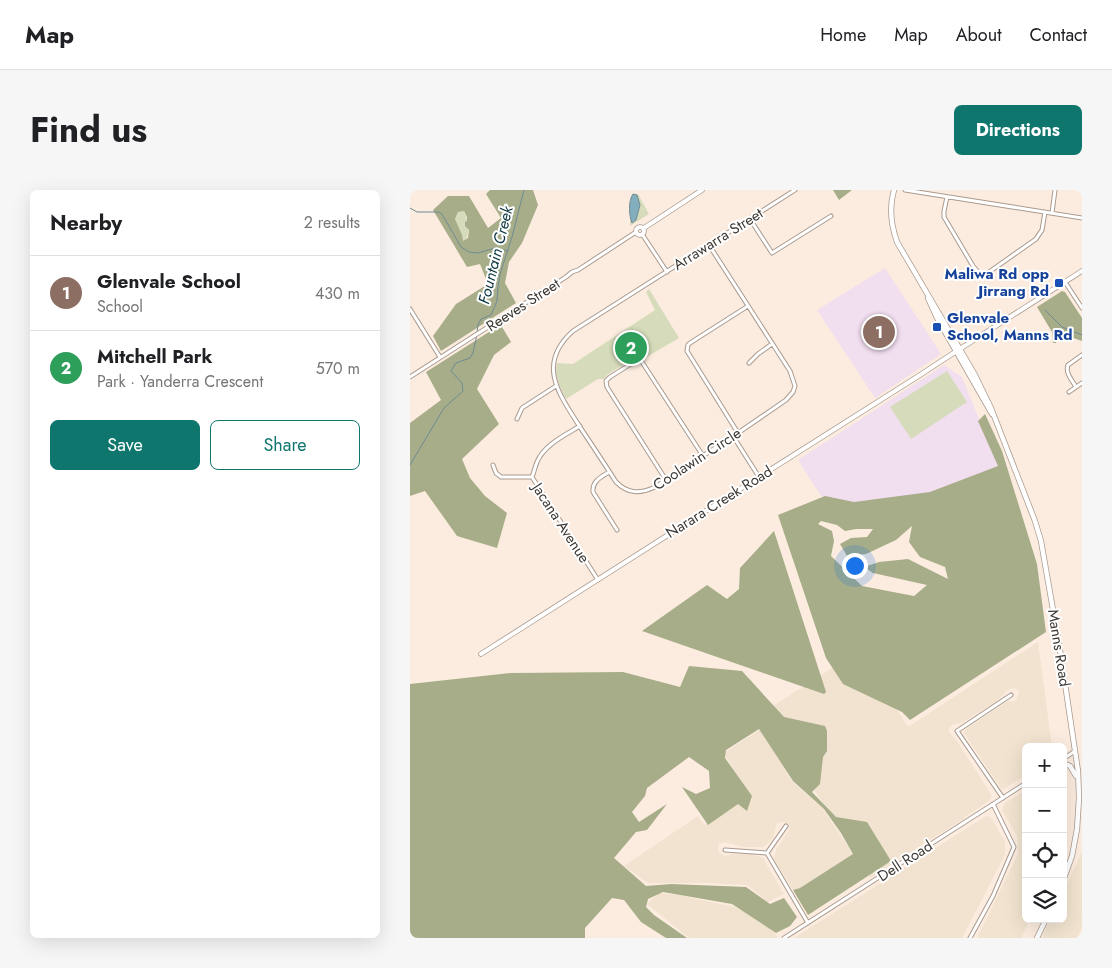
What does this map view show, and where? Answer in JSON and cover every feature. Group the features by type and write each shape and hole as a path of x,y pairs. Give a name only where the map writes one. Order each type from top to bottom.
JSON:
{"main road":[{"name":"Manns Road","path":"894,190 891,212 894,233 922,285 937,318 958,350 996,421 1035,520 1060,650 1078,779 1077,829 1072,856 1064,878"},
{"path":"1067,765 1070,766 1078,779"},
{"path":"1037,938 1044,923"}],"street":[{"path":"642,234 644,228 702,190"},
{"name":"Arrawarra Street","path":"667,272 795,190"},
{"path":"905,190 1082,218"},
{"path":"1052,214 1055,190"},
{"path":"947,197 944,218 973,266 982,277 1036,240 1042,230 1045,212"},
{"path":"750,219 772,253 831,216"},
{"path":"644,228 639,226 636,232 639,235 642,234 667,272"},
{"name":"Reeves Street","path":"410,377 636,232"},
{"name":"Coolawin Circle","path":"667,272 573,332 560,346 554,364 556,386 563,400 619,486 635,493 648,490 666,480 738,433 786,400 793,392 795,386 790,371 709,245"},
{"name":"Narara Creek Road","path":"481,654 1082,271"},
{"path":"1065,282 1082,308"},
{"path":"738,433 687,351 687,348 690,343 748,306"},
{"path":"410,309 440,358"},
{"path":"749,363 772,344"},
{"path":"1076,386 1066,371 1068,365 1082,355"},
{"path":"666,480 606,384 608,378 634,362 642,362 703,456"},
{"path":"1069,392 1082,383"},
{"path":"517,418 522,408 556,386"},
{"name":"Jacana Avenue","path":"580,426 543,452 537,461 532,477 598,580"},
{"path":"733,436 759,477"},
{"path":"493,465 496,473 501,477 532,477"},
{"path":"609,472 594,483 593,492 617,530"},
{"path":"1003,798 957,731 1012,695"},
{"path":"1067,756 1075,751"},
{"name":"Dell Road","path":"784,938 1022,786"},
{"path":"970,938 993,896 1014,847 993,804"},
{"path":"768,853 786,826"},
{"path":"726,850 768,853"},
{"path":"768,853 808,923"}],"shaded area":[{"path":"885,268 941,354 875,398 817,310"},
{"path":"944,365 962,377 998,466 843,530 798,460"},
{"path":"1038,642 1051,743 1022,743 1022,778 1002,790 964,733 966,729 1008,701 1012,702 1017,699 1019,691 1015,688 1009,689 997,701 963,722 952,725 949,728 949,732 957,741 991,794 991,798 965,817 962,814 965,818 870,878 765,711 859,651 908,727"},
{"path":"761,729 791,780 823,809 853,854 800,888 793,890 774,859 776,850 789,830 788,824 783,822 777,823 773,838 763,847 745,847 724,842 719,844 718,851 724,856 752,854 763,858 784,894 768,902 747,885 648,883 624,866 698,816 704,825 749,796 724,753"},
{"path":"1022,793 1022,923 1028,923 1021,938 977,938 1018,854 1017,836 1002,811 1004,804"},
{"path":"986,816 991,817 1005,842 1005,855 962,938 794,938"},
{"path":"1082,852 1082,928 1077,938 1042,938 1048,923 1067,923 1067,884"},
{"path":"659,893 679,895 735,907 759,918 778,937 689,938 647,904"}],"green space":[{"path":"490,190 533,190 538,205 522,243 509,262 505,283 516,303 441,351 433,336 456,304 488,284 480,264 467,267 433,210 448,196 469,196 488,228 501,218 486,194","holes":["464,211 467,217 465,226 469,230 468,238 463,241 455,219 458,212"]},
{"path":"833,190 852,190 839,200"},
{"path":"633,194 638,194 649,214 630,226 630,219 632,223 637,195"},
{"path":"464,211 468,222 468,230 467,238 463,241 455,219 458,212"},
{"path":"649,289 679,338 645,358 637,357 608,374 604,379 598,379 566,399 557,378 557,363 573,364 655,310 646,292"},
{"path":"1062,291 1065,292 1082,318 1082,341 1059,333 1056,343 1053,343 1052,332 1037,307"},
{"path":"500,325 511,342 494,355 477,389 499,424 462,459 470,478 485,496 507,513 497,548 457,536 425,491 410,496 410,423 441,400 426,372"},
{"path":"947,371 967,402 911,439 890,407"},
{"path":"985,414 1002,451 1037,564 1046,632 910,720 902,712 843,684 826,658 778,515 825,496 854,502 930,492 998,466 978,421","holes":["821,521 837,525 845,531 873,529 867,537 851,538 840,544 847,556 866,554 896,540 912,526 909,542 920,557 945,567 948,579 908,559 879,562 864,567 873,573 927,585 914,596 862,586 831,556 834,541 832,531 818,524"]},
{"path":"774,531 826,692 824,694 642,631 707,585 727,599 739,589 740,568"},
{"path":"689,666 742,671 784,717 825,726 827,731 827,751 823,757 820,784 812,792 836,817 867,822 891,861 808,915 793,890 800,888 853,854 824,809 793,781 759,729 726,750 725,758 752,796 747,811 738,804 708,825 682,787 696,794 710,788 709,771 689,757 647,788 645,796 632,812 639,822 667,804 647,830 636,832 614,858 646,886 671,884 746,887 770,904 784,898 797,917 790,926 776,933 732,904 663,892 648,899 646,907 654,915 687,938 666,938 641,922 624,900 612,898 585,928 585,938 410,938 410,684 511,673 623,672 680,687"}],"water":[{"path":"633,194 637,195 640,205 636,220 632,223 630,200"}],"waterway":[{"name":"Fountain Creek","path":"410,465 444,408 463,391 462,383 451,371 456,363 470,358 473,353 478,325 481,319 491,315 497,301 500,274 524,190"},
{"path":"410,208 417,212 439,212 442,214 461,247 469,252 478,253 495,248 508,251"},
{"path":"1045,310 1062,327 1082,335"}],"place":[{"name":"Maliwa Rd opp Jirrang Rd","path":"1059,283"},
{"name":"Glenvale School, Manns Rd","path":"937,327"},
{"name":"Glenvale School","path":"879,332"},
{"name":"Mitchell Park","path":"631,348"}]}
